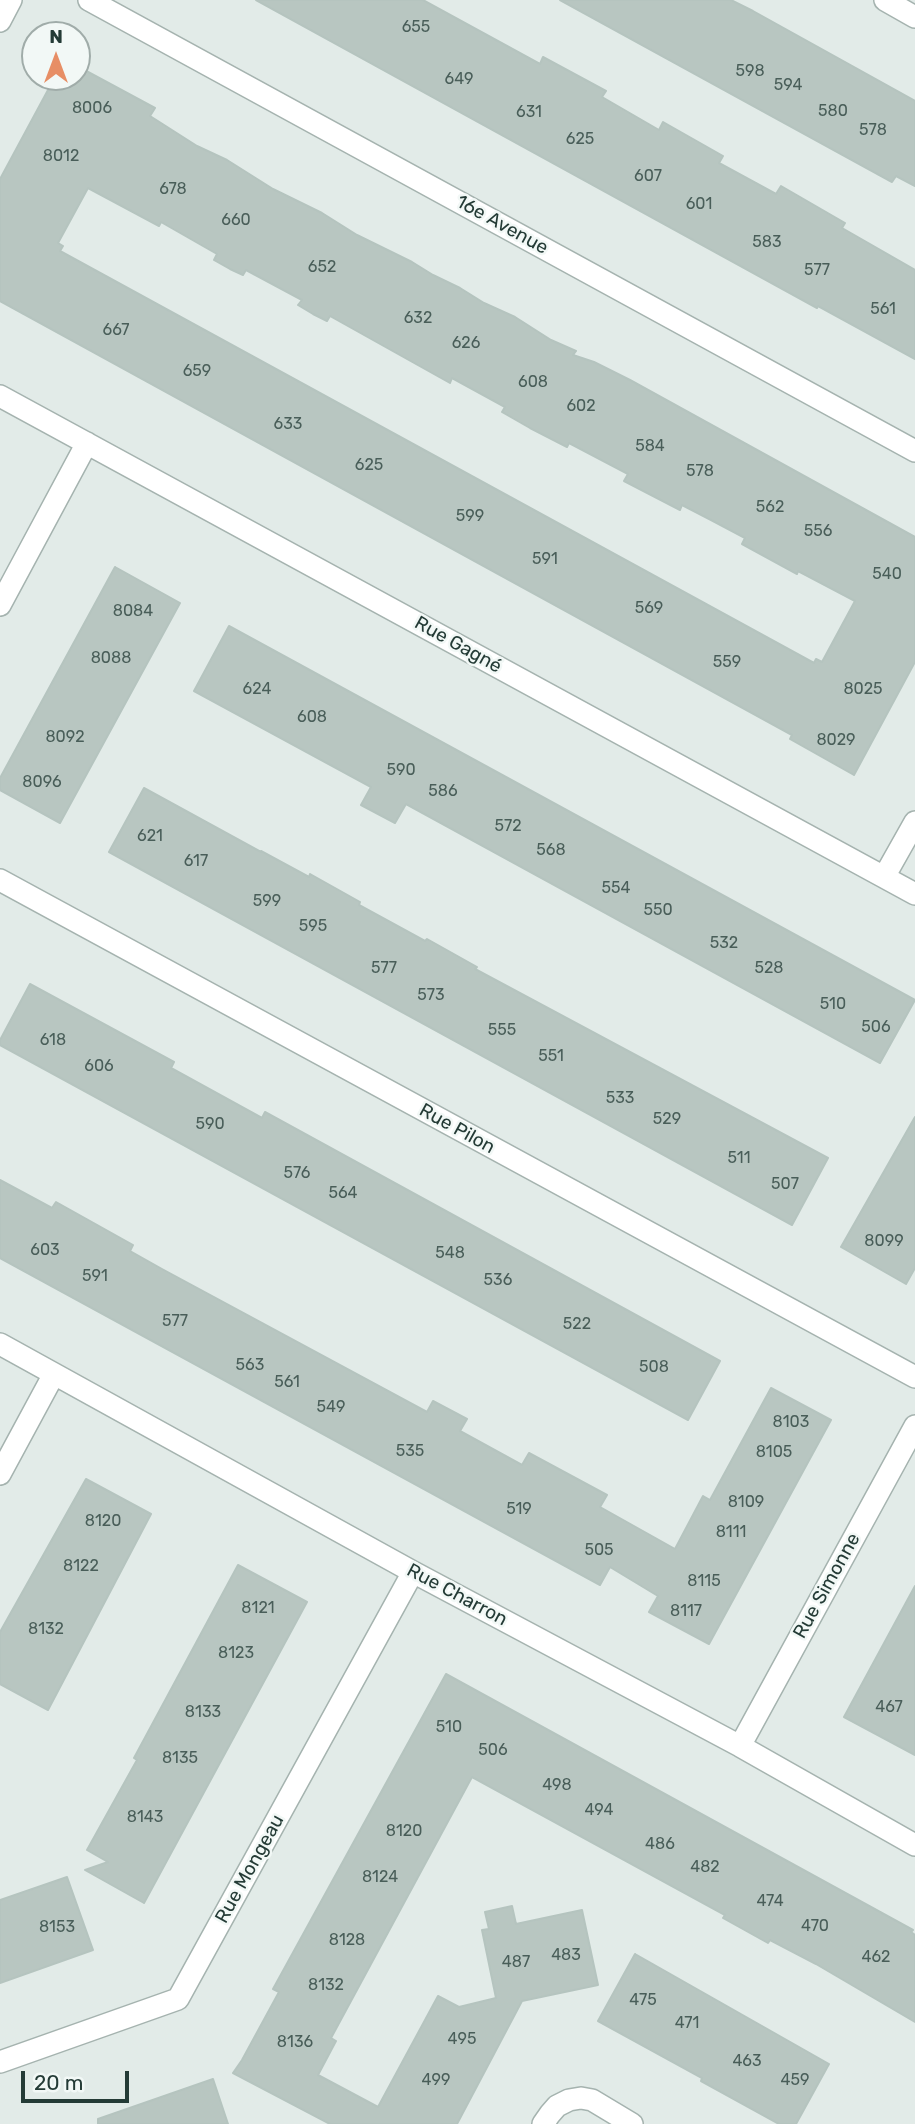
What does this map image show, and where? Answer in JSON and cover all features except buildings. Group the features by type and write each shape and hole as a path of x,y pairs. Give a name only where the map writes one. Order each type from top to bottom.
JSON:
{"street":[{"path":"0,21 11,0"},
{"name":"16e Avenue","path":"89,0 915,451"},
{"path":"885,0 915,17"},
{"name":"Rue Gagné","path":"0,397 915,894"},
{"path":"0,605 87,443"},
{"path":"884,877 915,822"},
{"name":"Rue Pilon","path":"0,880 915,1377"},
{"name":"Rue Charron","path":"0,1344 413,1572 740,1746 915,1845"},
{"path":"0,1474 54,1374"},
{"name":"Rue Simonne","path":"740,1746 915,1426"},
{"name":"Rue Mongeau","path":"0,2062 178,1999 413,1572"},
{"path":"544,2124 557,2106 581,2098 592,2100 632,2124"}]}
